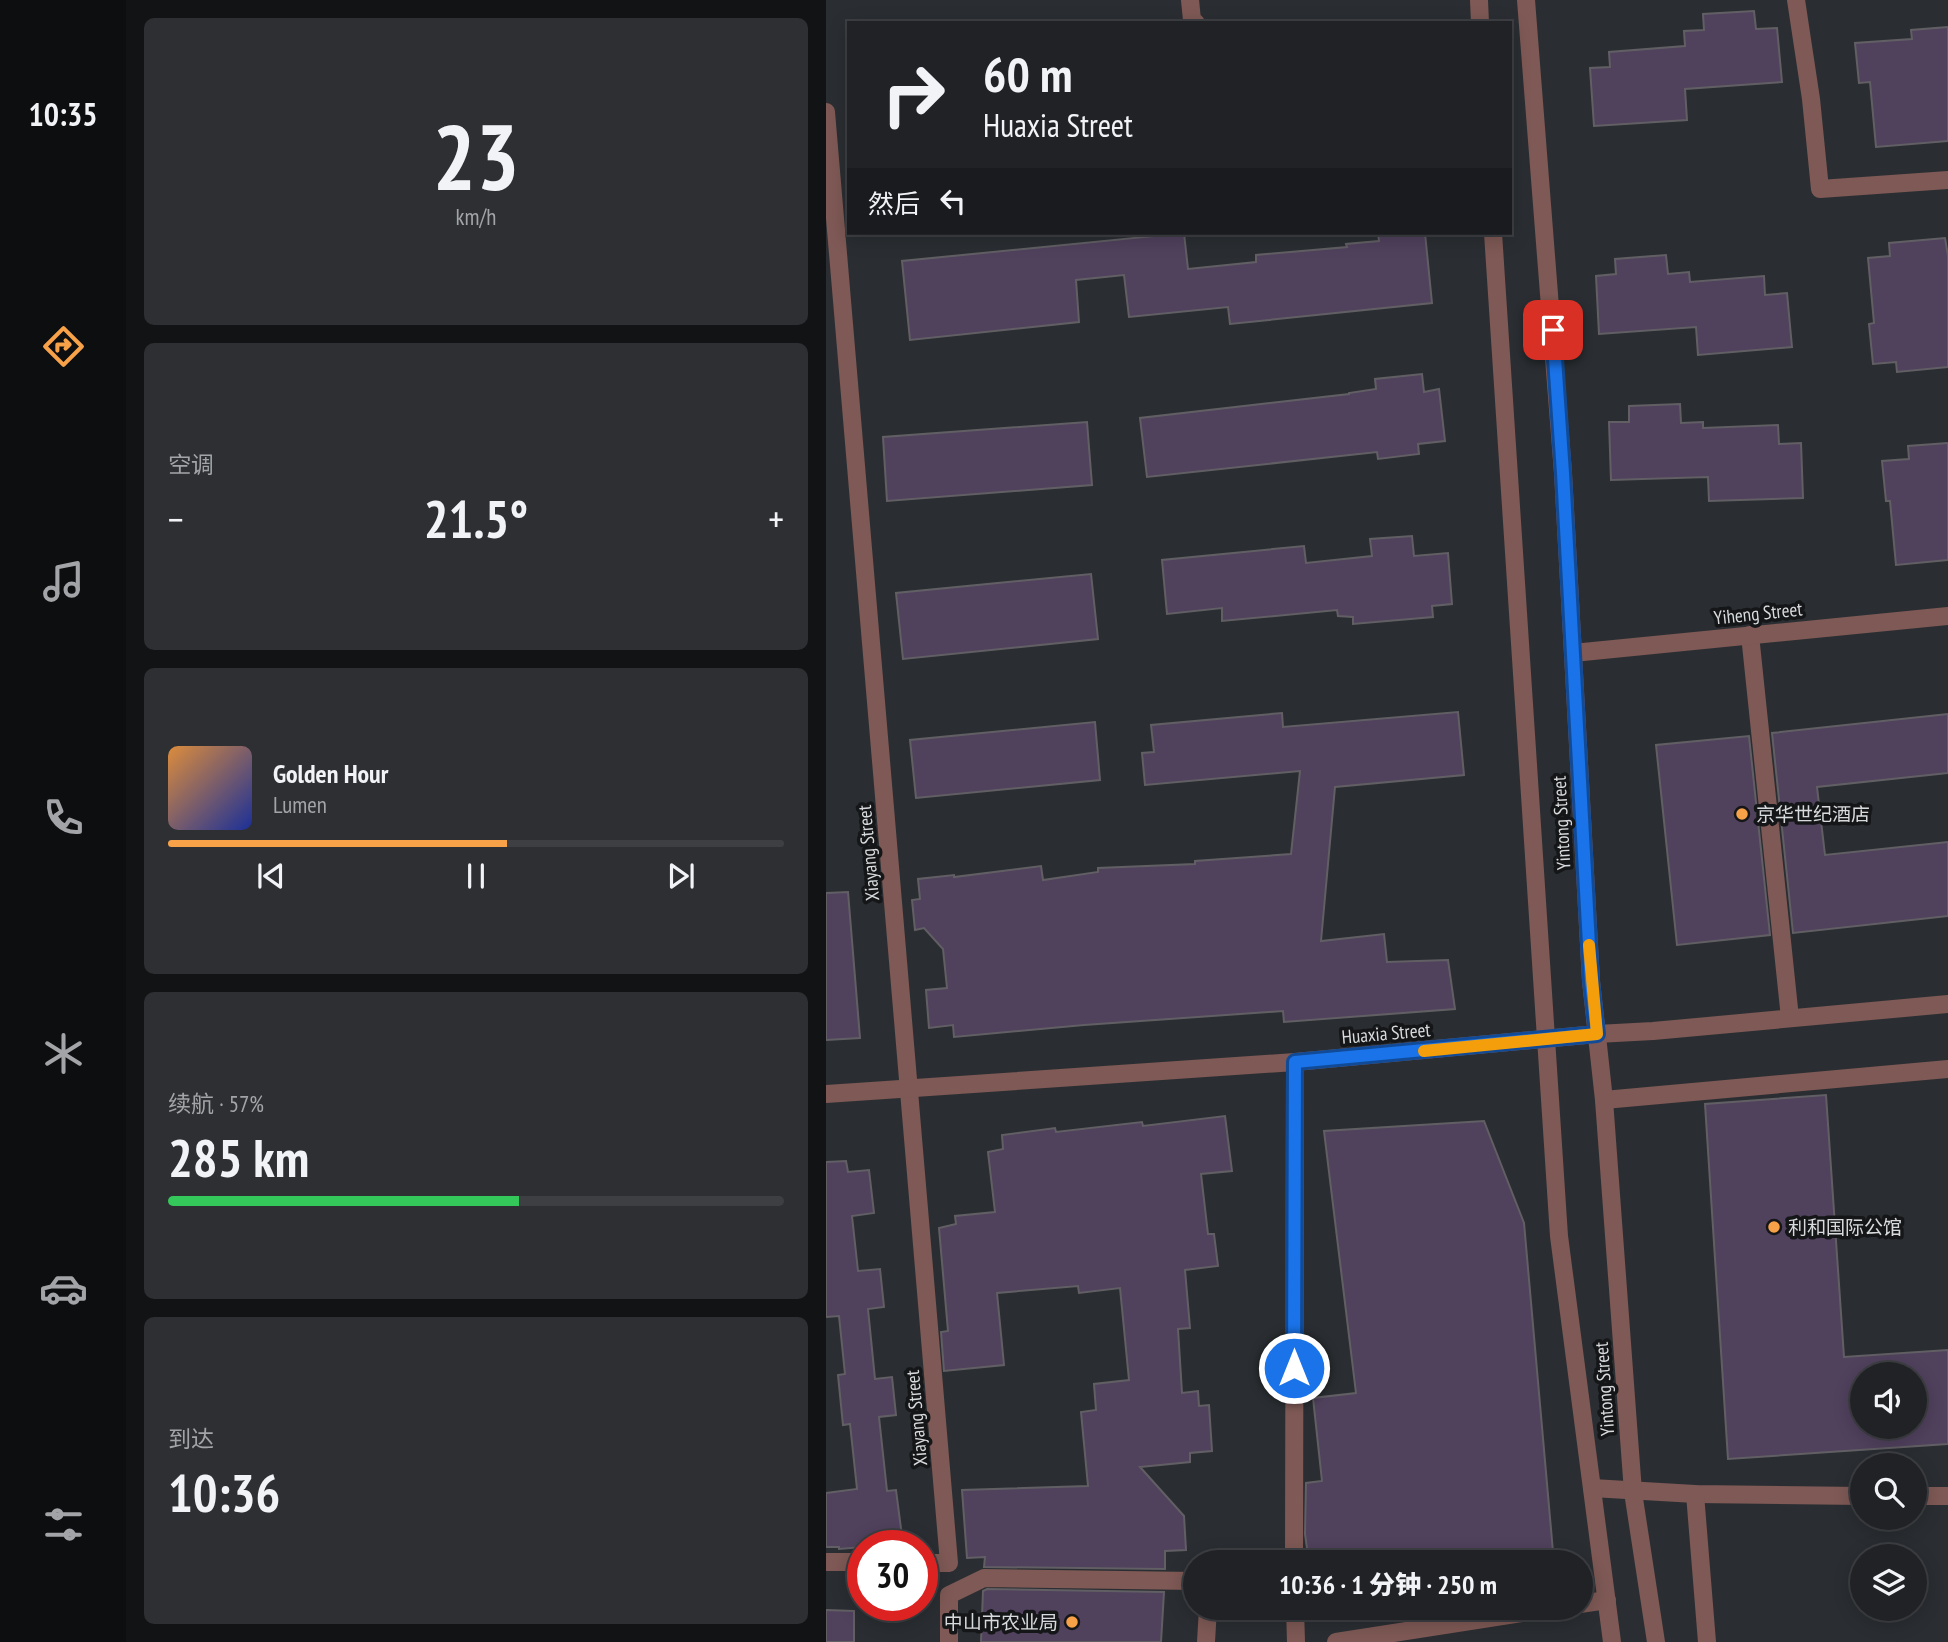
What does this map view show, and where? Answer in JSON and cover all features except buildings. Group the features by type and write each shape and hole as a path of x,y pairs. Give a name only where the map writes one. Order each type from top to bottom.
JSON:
{"street":[{"path":"1190,0 1193,21"},
{"path":"1479,0 1480,21"},
{"name":"Yintong Street","path":"1527,0 1553,330 1591,981 1604,1100 1633,1492 1656,1642"},
{"path":"1796,0 1821,189 1948,180"},
{"name":"Xiayang Street","path":"826,112 949,1563 938,1563"},
{"path":"1493,235 1559,1236 1612,1642"},
{"name":"Yiheng Street","path":"1573,653 1948,616"},
{"path":"1750,635 1790,1018"},
{"name":"Huaxia Street","path":"826,1094 1295,1062 1948,1004"},
{"path":"1294,1550 1295,1062"},
{"path":"1604,1100 1948,1069"},
{"path":"1592,1488 1695,1494 1850,1496"},
{"path":"1695,1494 1707,1642"},
{"path":"1927,1496 1948,1496"},
{"path":"826,1562 847,1562"},
{"path":"949,1642 949,1595 984,1578 1183,1581"},
{"path":"1593,1602 1607,1600"},
{"path":"1206,1642 1207,1620"},
{"path":"1296,1620 1297,1642"},
{"path":"1336,1642 1477,1620"}],"slow traffic":[{"path":"1424,1051 1597,1034 1589,945"}],"place":[{"name":"京华世纪酒店","path":"1742,814"},
{"name":"利和国际公馆","path":"1774,1227"},
{"name":"中山市农业局","path":"1072,1622"}],"route":[{"path":"1294,1368 1295,1062 1597,1034 1591,981 1553,330"}]}
